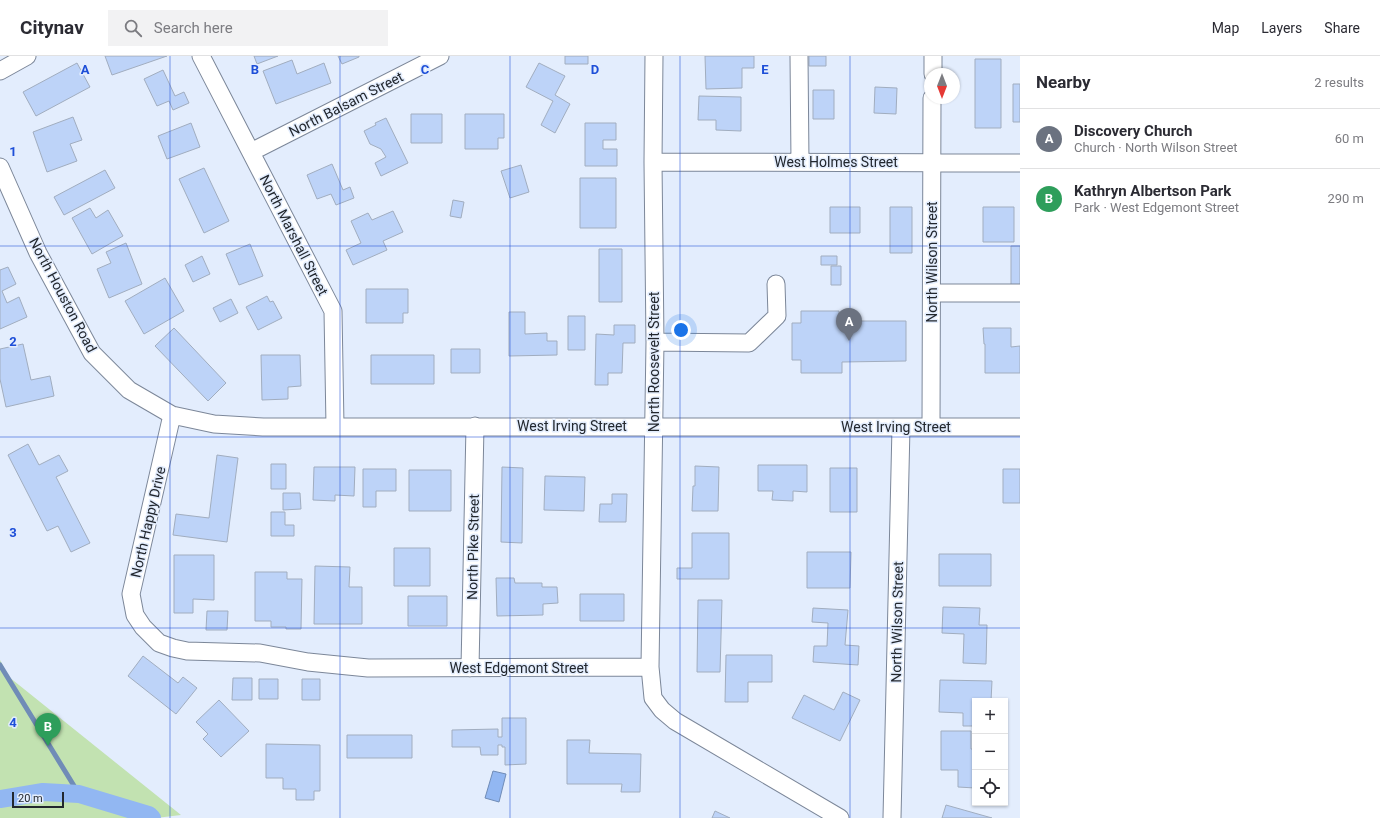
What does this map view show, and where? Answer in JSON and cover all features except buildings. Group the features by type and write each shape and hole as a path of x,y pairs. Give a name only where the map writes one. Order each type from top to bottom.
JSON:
{"street":[{"path":"0,71 27,56"},
{"name":"North Marshall Street","path":"201,56 333,311 335,426"},
{"name":"North Balsam Street","path":"251,152 440,56"},
{"name":"North Roosevelt Street","path":"650,667 655,342 653,162 654,56"},
{"path":"799,56 800,162"},
{"path":"933,56 933,68"},
{"name":"North Wilson Street","path":"932,104 932,427"},
{"name":"West Holmes Street","path":"653,162 1020,163"},
{"name":"North Houston Road","path":"0,167 38,253 92,353 129,390 172,415"},
{"path":"655,342 749,342 777,316 776,284"},
{"path":"932,293 1020,293"},
{"name":"West Irving Street","path":"172,415 214,424 263,426 1020,427"},
{"name":"North Happy Drive","path":"143,627 135,615 131,594 172,415"},
{"name":"North Pike Street","path":"470,668 475,426"},
{"name":"North Wilson Street","path":"892,818 901,426"},
{"name":"West Edgemont Street","path":"143,627 159,643 188,651 260,653 308,662 368,668 650,667"},
{"path":"650,667 653,698 662,710 675,721 840,818"}],"green space":[{"path":"0,660 9,677 181,815 156,818 0,818"}],"water":[{"path":"493,771 506,774 499,802 485,798"}],"waterway":[{"path":"0,665 79,794"},
{"path":"0,799 43,792 79,794 149,815 152,818"}],"place":[{"name":"Discovery Church","path":"849,341"},
{"name":"Kathryn Albertson Park","path":"48,746"}]}
